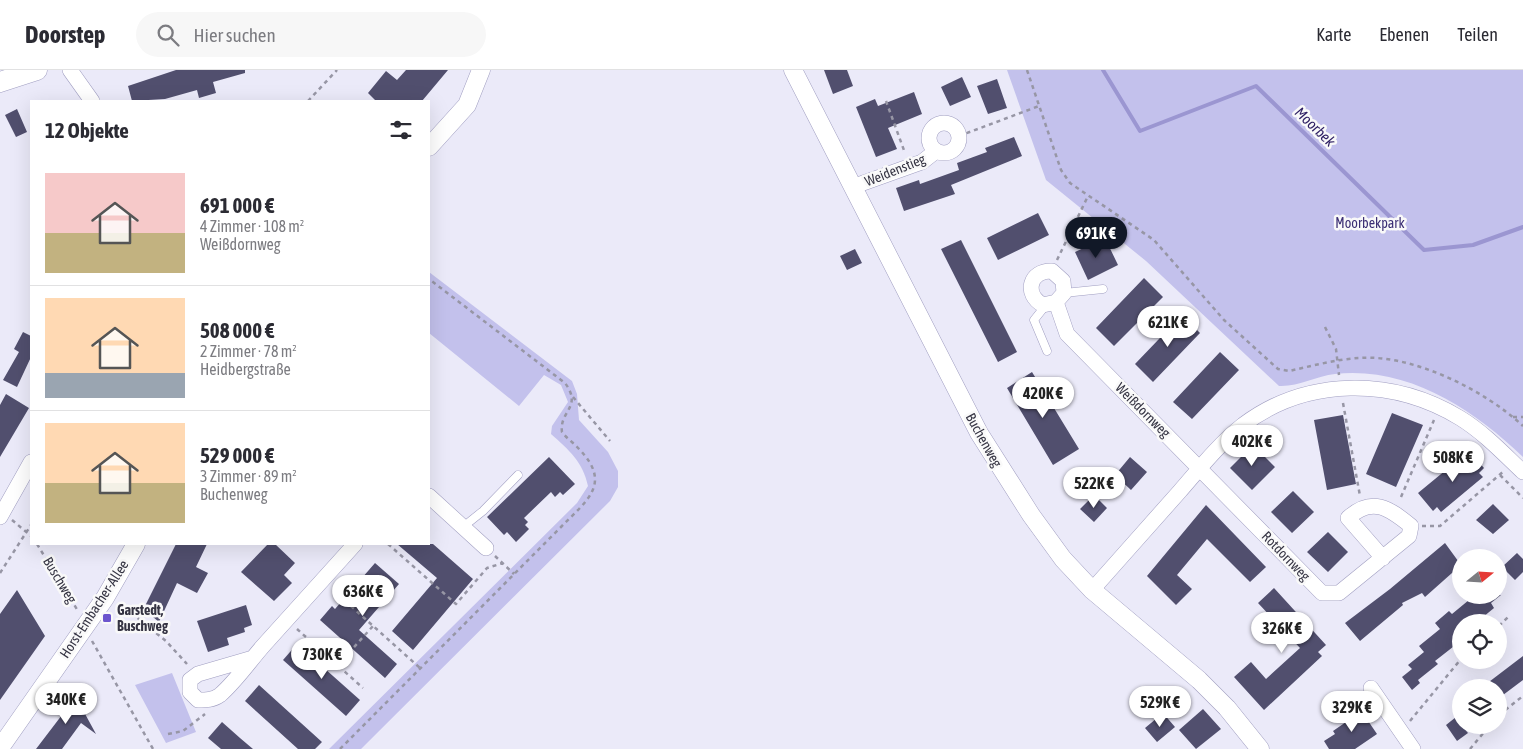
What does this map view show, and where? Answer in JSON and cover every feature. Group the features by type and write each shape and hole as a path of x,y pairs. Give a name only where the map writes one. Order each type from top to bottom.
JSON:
{"main road":[{"path":"0,82 37,70"}],"street":[{"path":"70,70 91,100"},
{"path":"430,146 467,105 481,70"},
{"name":"Buchenweg","path":"793,70 979,433 1004,474 1058,551 1092,590 1199,680 1227,708 1260,749"},
{"name":"Weidenstieg","path":"937,124 951,124 959,136 958,143 948,153 936,151 930,144 929,136 931,129 937,124"},
{"name":"Weidenstieg","path":"852,187 922,162 936,151"},
{"name":"Weißdornweg","path":"1055,300 1037,302 1033,297 1030,286 1037,275 1051,271 1063,281 1055,300 1068,334 1200,468"},
{"path":"1092,590 1222,444 1266,410 1316,391 1340,387 1359,387 1397,393 1439,407 1461,418 1518,468"},
{"path":"1,514 30,464"},
{"name":"Rotdornweg","path":"1200,468 1322,593 1339,593 1409,536 1411,526"},
{"path":"430,497 486,548"},
{"path":"1382,558 1348,518 1362,508 1379,506 1397,514 1411,526"},
{"name":"Horst-Embacher-Allee","path":"0,748 107,594 135,545"},
{"path":"253,658 198,674 190,680 190,692 198,700 209,700 219,696 253,658 287,620 322,580 354,545"},
{"path":"1370,688 1413,749"}],"lane":[{"path":"1046,351 1034,320 1055,300 1103,289"},
{"path":"463,527 483,511 518,475"}],"path":[{"path":"309,100 337,70"},
{"path":"1027,70 1061,170 1070,183 1154,240 1224,320 1278,369 1289,372 1361,358 1390,360 1428,369 1463,384 1523,426"},
{"path":"886,100 910,166"},
{"path":"959,136 1038,106"},
{"path":"1051,271 1088,196"},
{"path":"1325,327 1336,349 1340,387 1362,508"},
{"path":"572,396 610,441"},
{"path":"1401,497 1439,407"},
{"path":"1511,417 1523,417"},
{"path":"1411,526 1440,526 1500,475 1518,468"},
{"path":"1500,475 1523,498"},
{"path":"1,514 28,531 30,534"},
{"path":"0,573 30,526"},
{"name":"Buschweg","path":"38,545 59,577 97,651 153,749"},
{"path":"389,545 456,604 488,568 502,563"},
{"path":"486,548 514,574"},
{"path":"322,580 420,668"},
{"path":"107,594 166,641 180,658 198,674"},
{"path":"287,620 363,688"},
{"path":"338,665 373,626"},
{"path":"1401,732 1453,669"},
{"path":"1507,709 1523,696"},
{"path":"168,734 183,731 196,723 206,712 209,700"},
{"path":"1470,749 1482,734"}],"green space":[{"name":"Moorbekpark","path":"1007,70 1523,70 1523,457 1504,439 1461,408 1438,394 1413,384 1388,377 1362,373 1335,374 1293,385 1279,386 1146,261 1046,180"},
{"path":"430,273 572,381 577,394 579,420 608,452 618,471 618,487 610,501 361,749 329,749 577,503 588,486 579,463 551,434 552,426 568,402 561,385 544,375 519,406 430,334"},
{"path":"172,673 196,732 166,743 135,685"}],"building":[{"path":"176,70 245,70 245,73 213,82 216,93 199,98 197,90 165,99 132,100 128,86"},
{"path":"406,70 448,70 423,100 375,100 368,93 386,71 397,80"},
{"path":"824,70 847,70 853,86 833,94"},
{"path":"962,77 971,97 950,106 941,87"},
{"path":"997,79 1007,108 988,114 977,86"},
{"path":"914,92 922,114 888,128 897,149 876,157 856,107 875,99 878,106"},
{"path":"17,109 27,132 16,137 5,115"},
{"path":"1014,137 1022,156 951,185 955,194 904,211 896,188 919,180 920,184 959,170 957,163 987,152 985,148"},
{"path":"1038,213 1049,235 998,260 987,238"},
{"path":"1105,238 1118,265 1088,280 1075,252"},
{"path":"961,240 1017,352 998,362 941,249"},
{"path":"855,249 862,263 847,270 840,256"},
{"path":"1144,278 1163,297 1114,346 1096,328"},
{"path":"1182,315 1200,333 1153,382 1135,364"},
{"path":"23,332 30,336 30,359 17,387 3,380 19,352 14,349"},
{"path":"1220,352 1239,370 1192,419 1173,402"},
{"path":"1032,372 1079,449 1053,465 1007,388"},
{"path":"6,394 29,408 0,457 0,405"},
{"path":"1392,413 1423,425 1396,487 1366,474"},
{"path":"1343,415 1356,484 1327,490 1314,420"},
{"path":"1253,445 1275,467 1252,490 1230,468"},
{"path":"1469,451 1484,468 1479,473 1483,477 1441,512 1437,507 1433,511 1418,493"},
{"path":"549,457 575,484 563,495 560,492 555,497 551,492 524,518 528,522 525,525 529,529 516,542 507,532 504,535 487,517"},
{"path":"1130,457 1147,472 1131,490 1115,475"},
{"path":"1293,491 1314,512 1292,533 1271,512"},
{"path":"1094,495 1107,508 1094,522 1080,509"},
{"path":"1493,504 1509,520 1493,534 1476,520"},
{"path":"1206,505 1266,567 1250,582 1207,539 1177,575 1192,589 1176,605 1147,576"},
{"path":"1328,532 1348,552 1328,572 1307,552"},
{"path":"1445,543 1452,553 1452,573 1425,597 1422,593 1402,603 1403,605 1360,641 1345,623 1390,589"},
{"path":"433,544 473,579 413,650 392,631 437,578 398,545"},
{"path":"176,545 207,545 196,567 208,573 197,593 177,583 159,622 153,617 146,604"},
{"path":"267,545 276,545 295,563 284,575 292,583 274,601 241,572"},
{"path":"1517,553 1523,559 1523,572 1515,580 1508,573 1508,561"},
{"path":"375,563 399,584 359,630 397,664 385,678 320,620 332,606 335,609"},
{"path":"1274,588 1326,645 1318,652 1322,656 1264,710 1234,677 1251,662 1266,679 1300,648 1258,603"},
{"path":"17,590 45,636 0,700 0,614"},
{"path":"1464,604 1492,604 1494,608 1487,614 1452,614"},
{"path":"246,605 252,625 244,628 245,632 227,638 229,645 208,652 197,621"},
{"path":"1449,611 1452,614 1452,648 1435,661 1438,664 1418,680 1420,683 1412,690 1402,677 1412,669 1408,665 1424,652 1419,646 1440,629 1435,623"},
{"path":"297,644 360,700 346,716 283,660"},
{"path":"1523,656 1523,680 1507,692 1507,679 1493,679"},
{"path":"259,685 322,742 315,749 298,749 245,701"},
{"path":"72,690 96,734 81,723 62,749 36,749 65,711 62,708"},
{"path":"1203,709 1221,729 1196,749 1179,730"},
{"path":"1360,709 1377,734 1355,749 1329,749 1324,741 1335,734 1333,731 1346,722 1344,720"},
{"path":"1163,713 1175,727 1157,742 1145,728"},
{"path":"1452,720 1452,734 1446,725"},
{"path":"222,722 253,749 221,749 208,738"},
{"path":"1452,734 1467,734 1457,741"}],"waterway":[{"name":"Moorbek","path":"1103,70 1140,131 1256,86 1424,250 1473,245 1523,227"}],"place":[{"name":"Garstedt, Buschweg","path":"107,618"}]}
